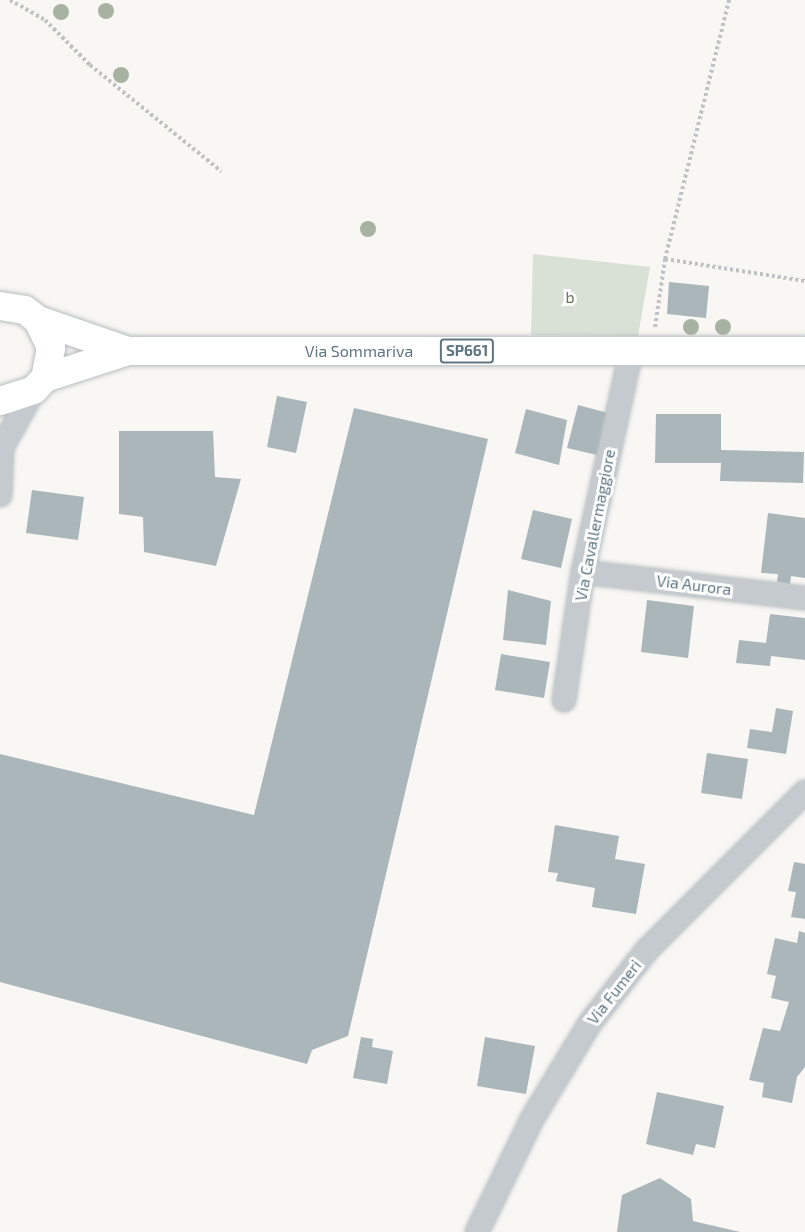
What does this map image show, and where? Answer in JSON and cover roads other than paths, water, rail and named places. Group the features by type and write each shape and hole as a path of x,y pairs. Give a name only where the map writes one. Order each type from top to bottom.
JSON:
{"main road":[{"name":"Via Sommariva","path":"0,306 25,310 38,320 128,351 805,351"},
{"path":"38,320 51,348 39,384"},
{"name":"Via Sommariva","path":"0,401 128,351"}],"street":[{"name":"Via Cavallermaggiore","path":"564,700 584,572 641,351"},
{"path":"0,495 1,445 39,384"},
{"name":"Via Aurora","path":"584,572 805,598"},
{"name":"Via Fumeri","path":"477,1232 532,1119 590,1023 646,951 795,813 805,792"}],"park label":[{"name":"b","path":"570,297"}]}
